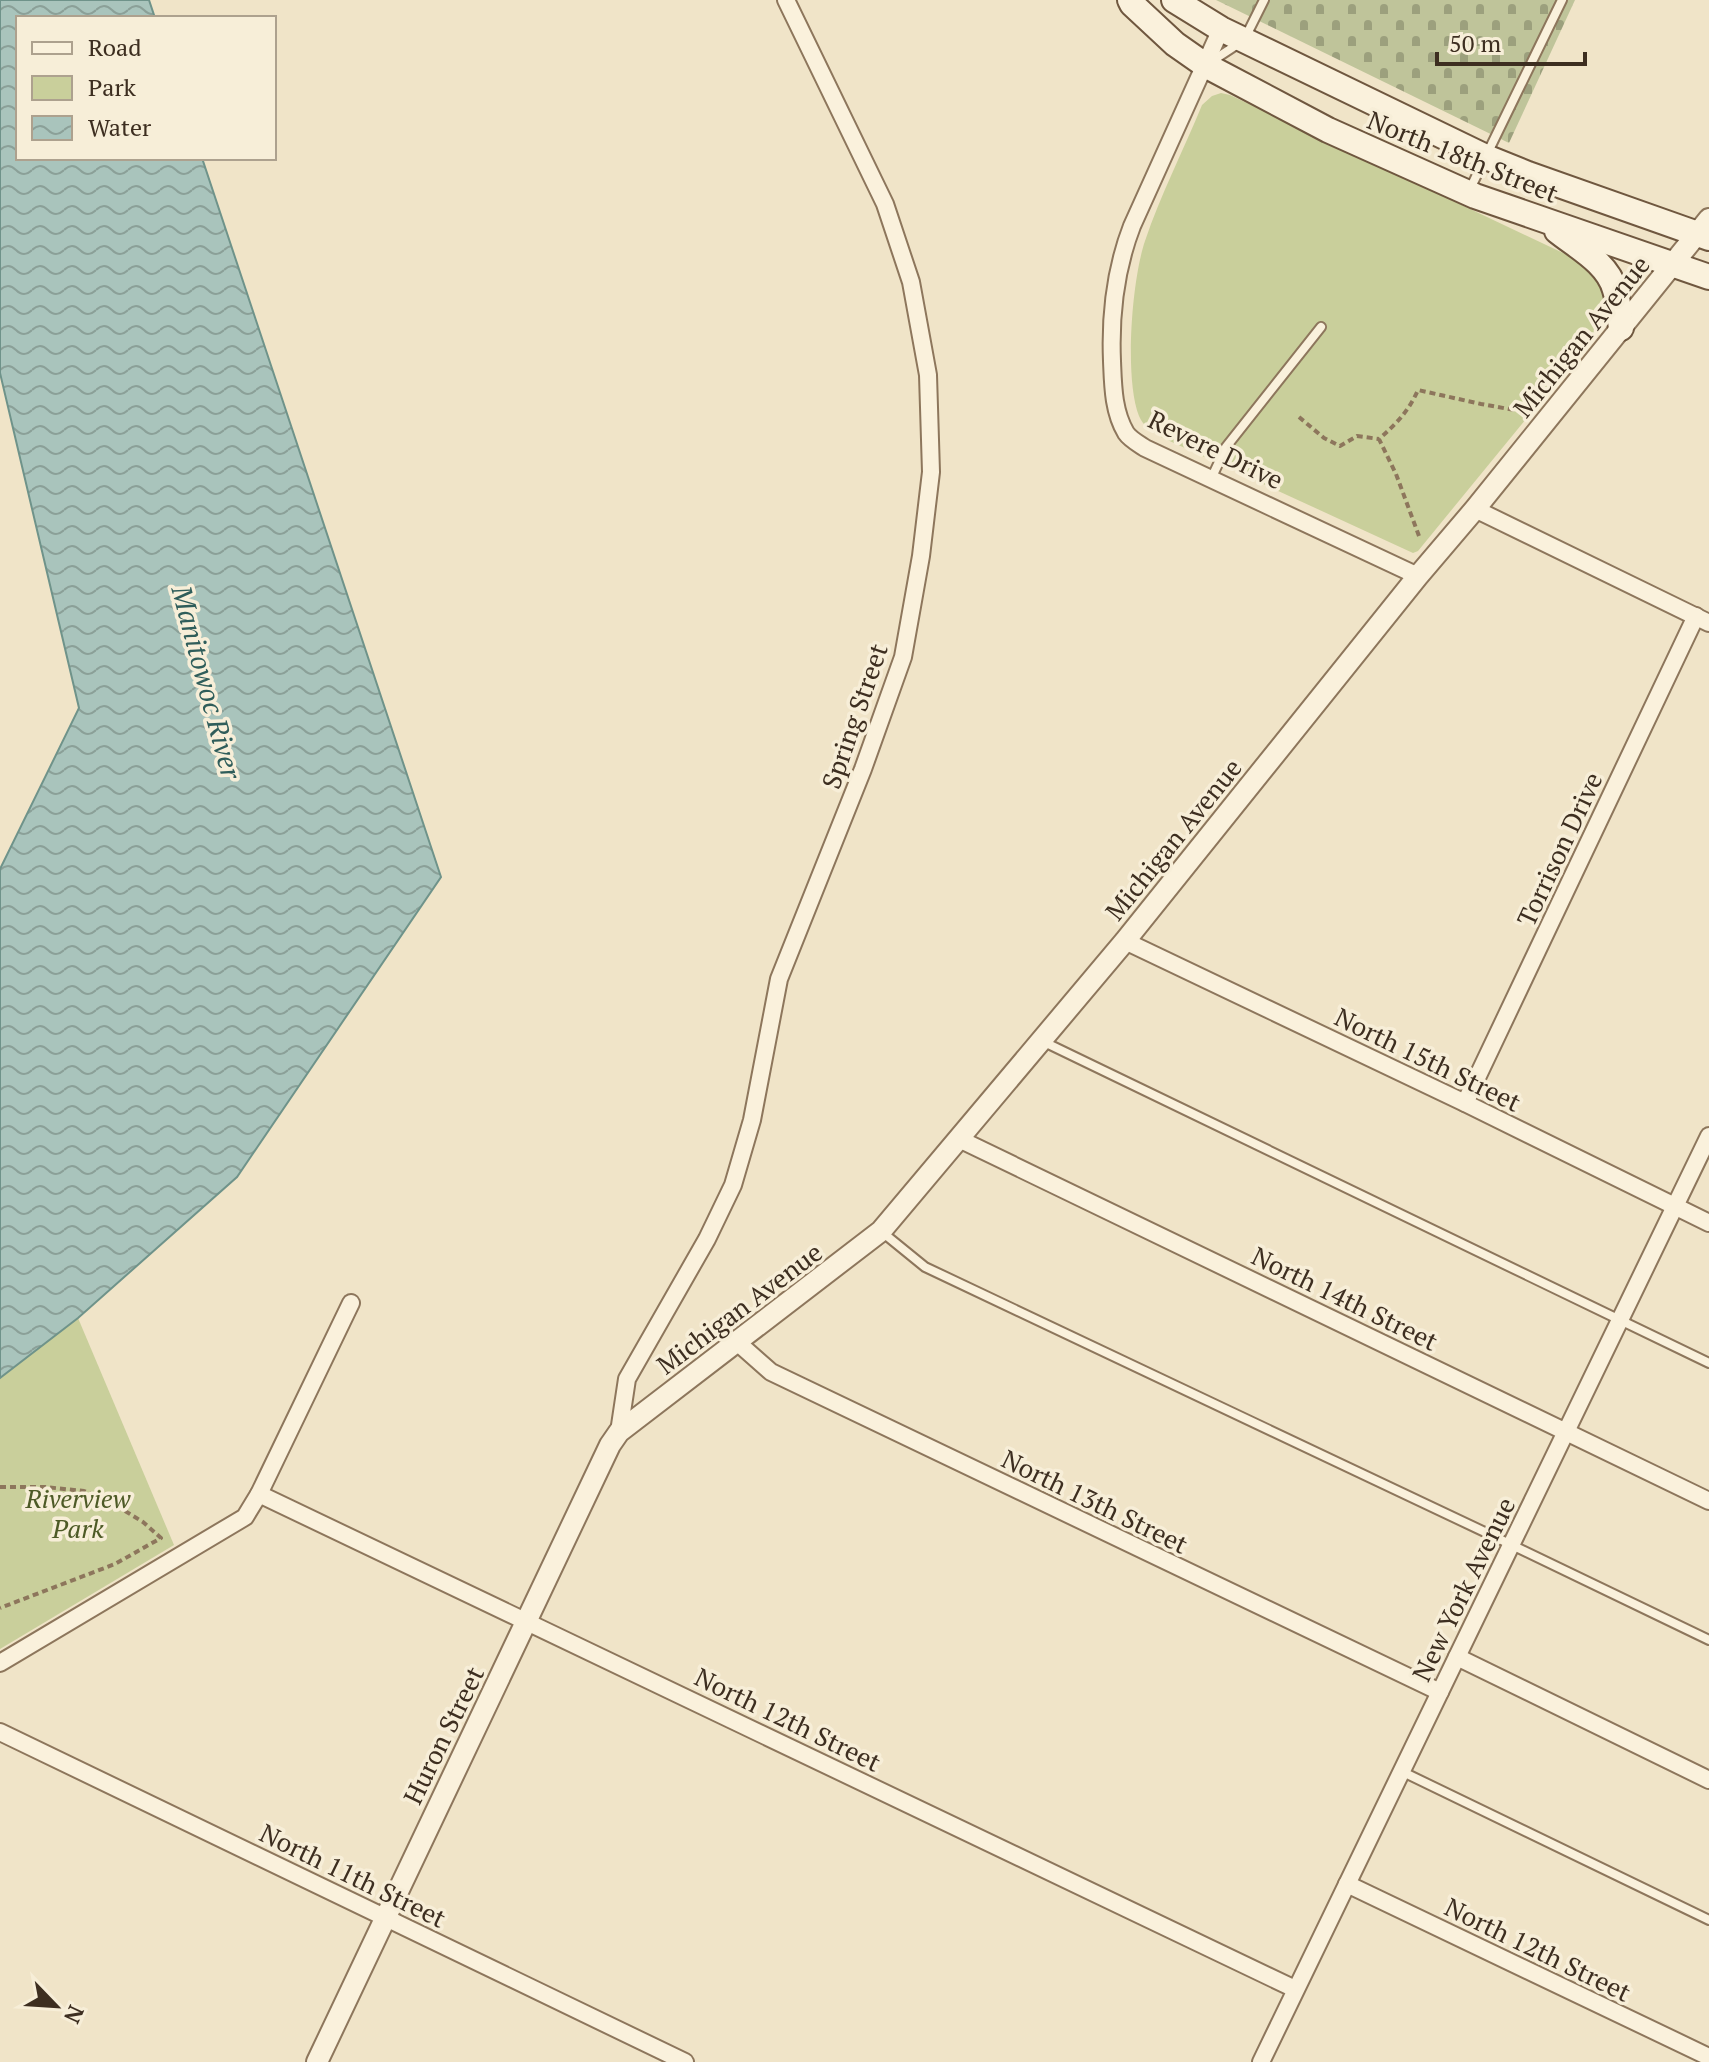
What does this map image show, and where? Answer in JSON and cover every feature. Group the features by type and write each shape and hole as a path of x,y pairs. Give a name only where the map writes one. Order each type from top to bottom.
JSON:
{"main road":[{"path":"1130,0 1175,44 1205,65"},
{"path":"1174,0 1221,29"},
{"name":"North 18th Street","path":"1221,29 1486,157 1528,174 1705,230"},
{"name":"North 18th Street","path":"1205,65 1328,130 1468,193 1709,277"},
{"path":"1539,218 1607,273 1615,287 1621,328"}],"street":[{"name":"Spring Street","path":"619,1432 627,1379 707,1239 733,1185 752,1120 779,979 863,769 903,657 921,556 931,472 928,375 911,282 885,204 786,0"},
{"name":"Revere Drive","path":"1221,29 1122,253 1111,325 1113,397 1127,436 1145,448 1418,576"},
{"name":"Michigan Avenue","path":"619,1432 881,1231 1125,941 1672,264 1705,230"},
{"path":"1475,509 1702,620"},
{"name":"Torrison Drive","path":"1465,1103 1702,620"},
{"name":"North 15th Street","path":"1125,941 1709,1223"},
{"name":"New York Avenue","path":"1261,2062 1709,1136"},
{"name":"North 14th Street","path":"959,1139 1709,1501"},
{"path":"0,1663 245,1517 351,1303"},
{"name":"North 13th Street","path":"737,1342 771,1372 1440,1692"},
{"name":"Huron Street","path":"317,2062 610,1445 619,1432"},
{"name":"North 12th Street","path":"259,1494 1295,1989"},
{"path":"1457,1657 1709,1780"},
{"name":"North 11th Street","path":"0,1732 385,1917 664,2057 685,2062"},
{"name":"North 12th Street","path":"1347,1884 1709,2057"}],"lane":[{"path":"1205,65 1244,40 1264,0"},
{"path":"1468,193 1562,0"},
{"path":"1211,479 1226,447 1321,327"},
{"path":"1041,1040 1709,1363"},
{"path":"881,1231 925,1267 1709,1640"},
{"path":"1403,1772 1709,1920"}],"path":[{"path":"1299,417 1324,438 1340,446 1357,436 1379,439 1409,409 1418,390 1520,411"},
{"path":"1379,439 1419,536"},
{"path":"0,1487 84,1491 112,1503 143,1522 161,1538 115,1564 0,1608"}],"green space":[{"path":"1216,0 1575,0 1509,143"},
{"path":"1221,93 1580,261 1600,276 1608,312 1602,326 1418,551 1413,553 1161,437 1139,416 1134,399 1131,354 1133,303 1140,258 1158,207 1202,105"},
{"name":"Riverview Park","path":"78,1318 174,1545 0,1649 0,1378"}],"water":[{"name":"Manitowoc River","path":"0,0 149,0 154,16 16,16 16,160 203,160 441,877 237,1177 78,1318 0,1378 0,869 79,708 0,373"}]}
